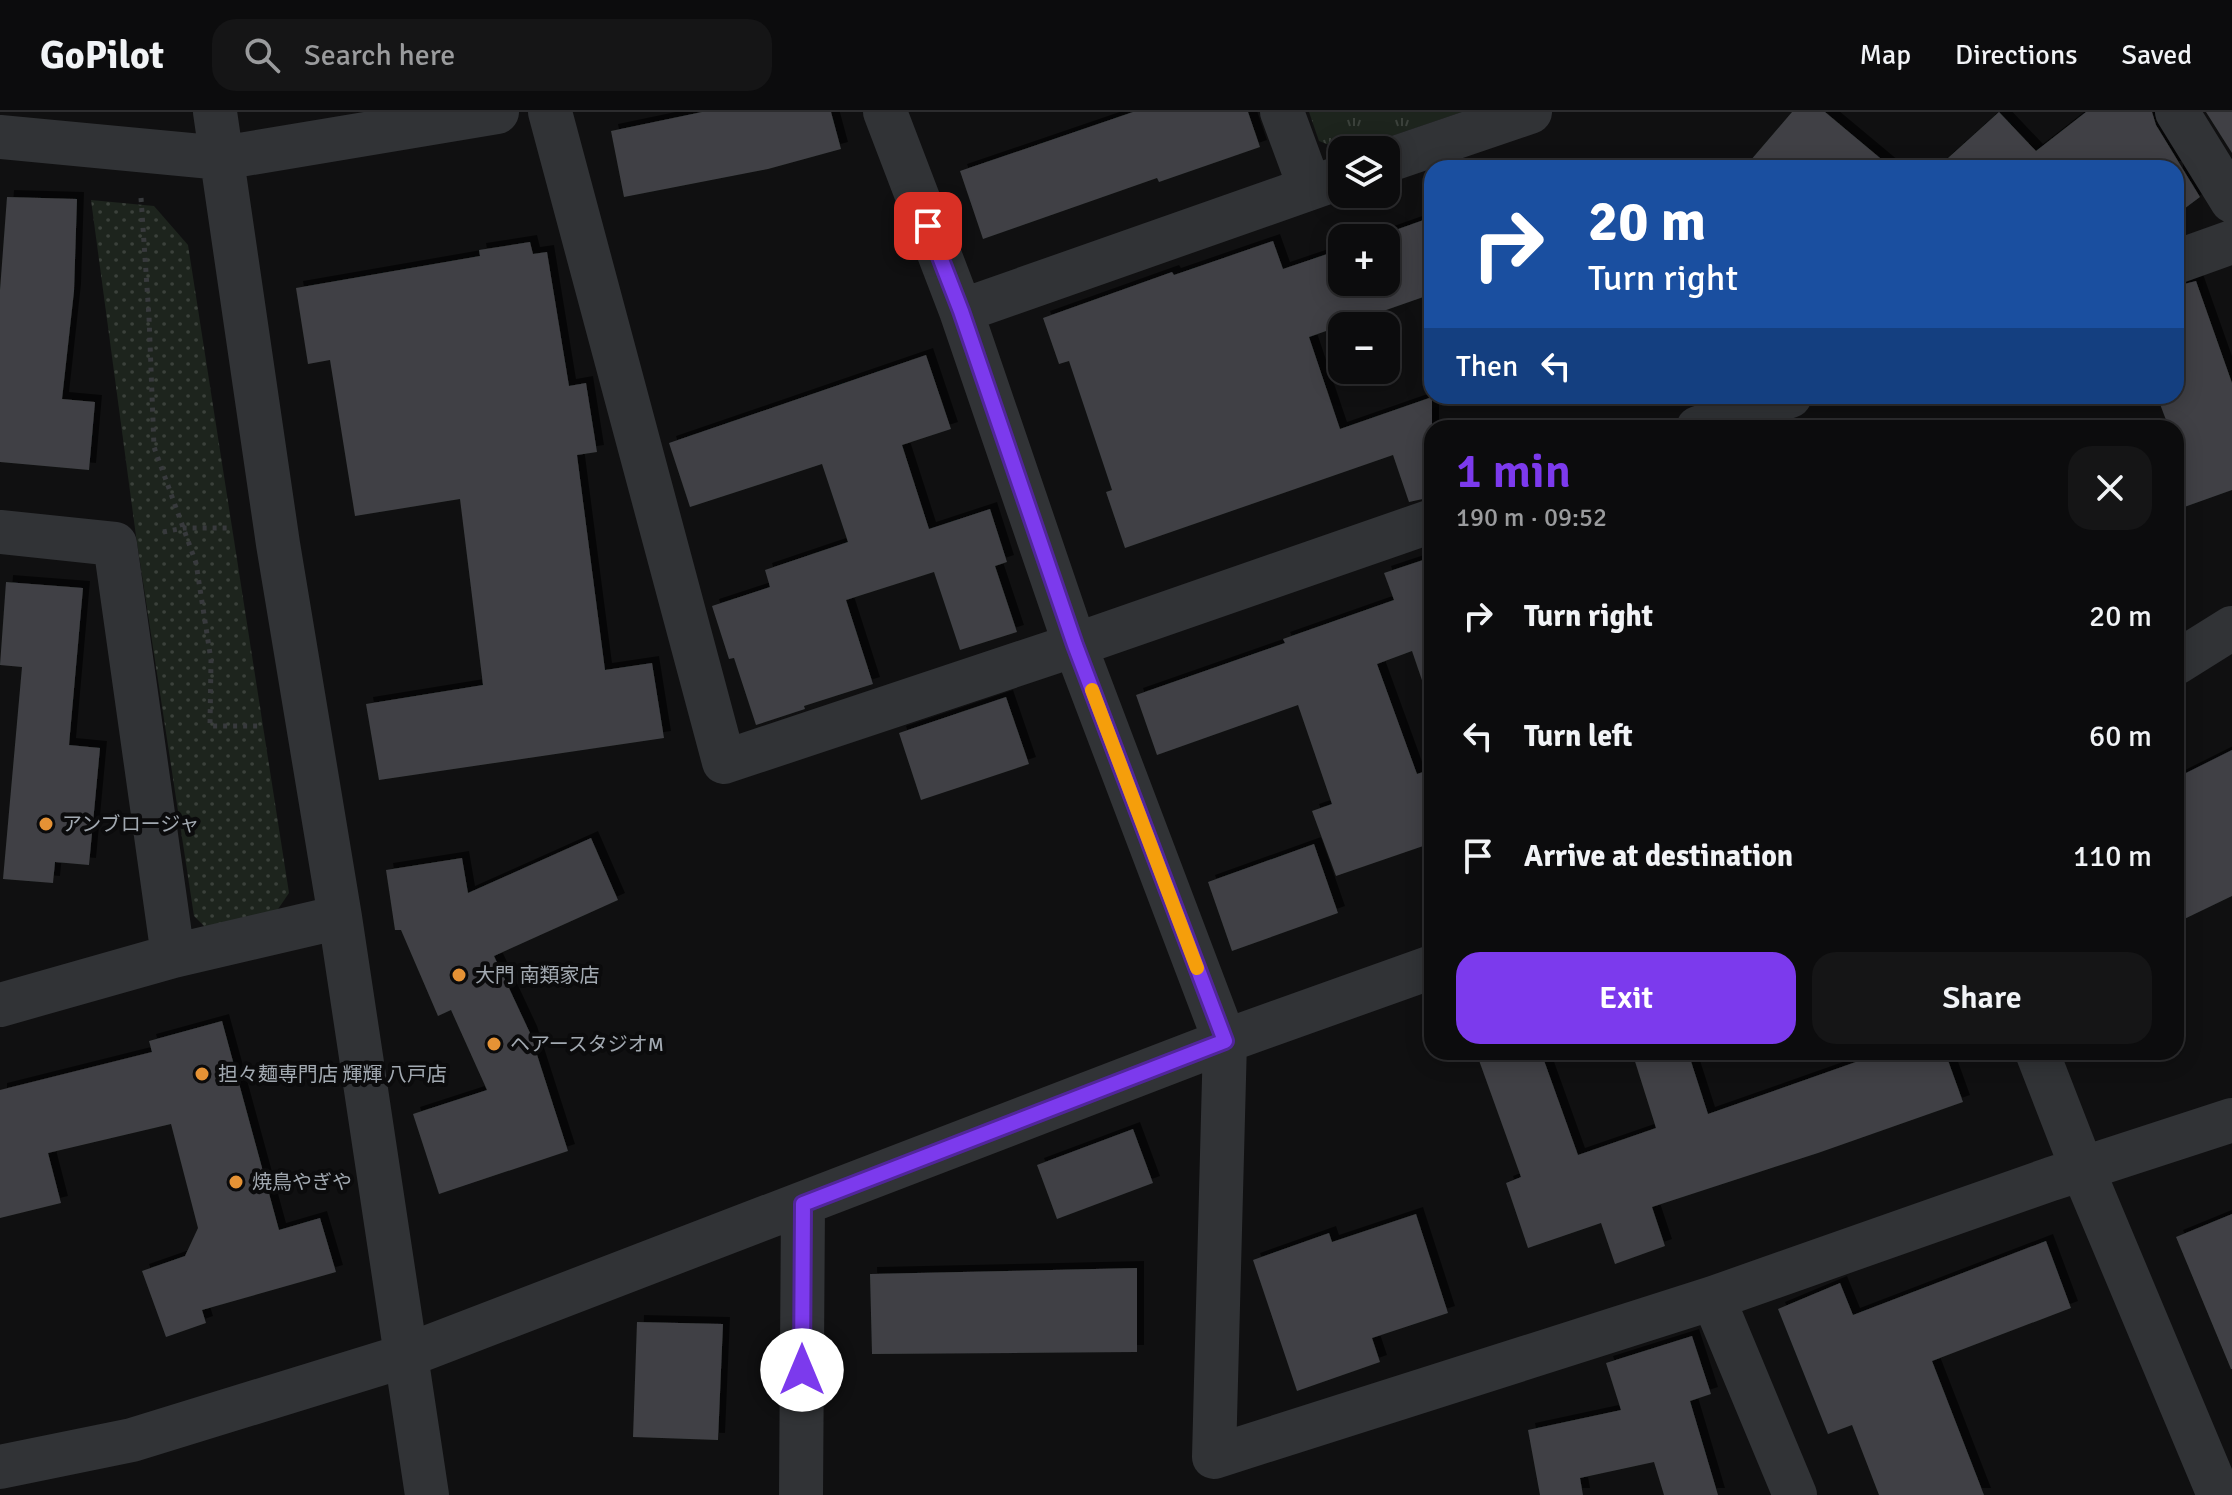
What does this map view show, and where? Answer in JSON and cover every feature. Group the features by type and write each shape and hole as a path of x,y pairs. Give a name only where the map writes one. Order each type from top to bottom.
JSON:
{"street":[{"path":"215,112 278,544 340,917 427,1495"},
{"path":"0,137 222,158 497,112"},
{"path":"550,112 724,762 1424,524"},
{"path":"885,112 961,311 1075,645 1225,1041 1214,1457 1713,1298 2082,1168 2232,1120"},
{"path":"961,311 1326,182 1282,112"},
{"path":"1400,156 1530,112"},
{"path":"2177,112 2232,201"},
{"path":"2184,259 2232,242"},
{"path":"1721,420 1767,404"},
{"path":"0,532 115,544 173,956"},
{"path":"2184,658 2232,628"},
{"path":"0,1005 173,956 340,917"},
{"path":"0,1467 132,1440 408,1355 1225,1041 1424,970"},
{"path":"2040,1060 2219,1495"},
{"path":"801,1495 803,1204"},
{"path":"1713,1298 1795,1495"}],"path":[{"path":"140,193 154,447 196,563 211,660 210,726 274,726"},
{"path":"115,544 136,536 184,528 243,528"}],"green space":[{"path":"1309,112 1462,112 1392,136 1328,136 1328,145 1319,141"},
{"path":"91,200 154,206 188,245 289,893 274,915 211,933 194,916 136,536"}],"building":[{"path":"702,112 831,112 841,149 768,169 624,197 611,131"},
{"path":"1133,112 1248,112 1260,147 1159,182 1157,178 983,239 960,171"},
{"path":"1792,112 1825,112 1882,160 1751,160"},
{"path":"1999,112 2036,151 2086,112 2152,112 2156,125 2177,160 1946,160"},
{"path":"2206,112 2232,112 2232,153"},
{"path":"2184,171 2200,197 2184,209"},
{"path":"7,197 77,199 74,291 62,399 95,402 89,470 0,462 0,290"},
{"path":"1424,220 1424,297 1381,312 1328,312 1328,330 1309,337 1340,429 1424,400 1424,404 1432,404 1432,420 1424,420 1424,499 1409,502 1393,455 1125,548 1106,492 1112,490 1069,361 1059,364 1043,318 1172,272 1174,275 1273,241 1283,269 1328,254 1328,296 1400,296 1400,228"},
{"path":"530,242 533,254 547,252 569,386 586,383 597,452 577,455 605,670 652,663 664,738 379,780 366,704 483,685 460,499 355,516 330,360 308,364 296,288 480,256 479,250"},
{"path":"2196,281 2232,383 2232,490 2184,507 2184,420 2166,420 2160,404 2184,404 2184,284"},
{"path":"926,355 951,429 902,445 929,529 990,509 1007,562 995,566 1017,632 960,650 934,572 846,600 873,684 756,725 734,658 729,659 712,606 770,587 765,570 848,542 822,464 690,507 669,443"},
{"path":"1424,560 1424,686 1412,651 1377,664 1417,774 1423,772 1424,775 1424,846 1336,876 1312,811 1332,804 1298,705 1157,755 1136,695 1285,643 1283,639 1394,600 1384,573"},
{"path":"6,582 83,588 69,745 100,748 89,865 55,862 53,883 3,879 22,667 0,665"},
{"path":"1006,697 1029,764 921,800 899,733"},
{"path":"2232,750 2232,896 2184,919 2184,774"},
{"path":"591,838 618,900 494,956 530,1033 568,1151 439,1194 413,1114 487,1090 451,1010 438,1016 401,930 395,930 386,870 462,858 468,893"},
{"path":"1314,844 1338,913 1232,951 1208,882"},
{"path":"222,1021 279,1230 320,1218 336,1272 202,1310 206,1323 166,1337 142,1271 185,1256 198,1228 171,1124 48,1153 61,1203 0,1218 0,1090 152,1052 149,1041"},
{"path":"1479,1060 1544,1060 1578,1155 1656,1128 1635,1060 1691,1060 1708,1114 1861,1060 1948,1060 1963,1102 1652,1207 1665,1246 1615,1264 1601,1223 1528,1248 1506,1183 1521,1177"},
{"path":"1133,1129 1153,1183 1057,1219 1037,1165"},
{"path":"1416,1214 1448,1313 1372,1338 1380,1362 1297,1391 1253,1260 1329,1233 1332,1242"},
{"path":"2232,1214 2232,1369 2231,1369 2176,1237"},
{"path":"2046,1241 2071,1308 1932,1361 1984,1495 1879,1495 1852,1425 1828,1434 1778,1309 1840,1283 1853,1315"},
{"path":"1137,1268 1137,1352 872,1354 870,1274"},
{"path":"637,1322 723,1324 718,1440 633,1437"},
{"path":"1692,1336 1711,1394 1690,1401 1718,1495 1664,1495 1654,1462 1580,1478 1583,1495 1540,1495 1528,1430 1621,1410 1606,1363"}],"slow traffic":[{"path":"1092,690 1197,968"}],"place":[{"name":"アンブロージャ","path":"46,824"},
{"name":"大門 南類家店","path":"459,975"},
{"name":"ヘアースタジオM","path":"494,1044"},
{"name":"担々麺専門店 輝輝 八戸店","path":"202,1074"},
{"name":"焼鳥やぎや","path":"236,1182"}],"route":[{"path":"802,1370 803,1204 1225,1041 1075,645 961,311 928,226"}]}
